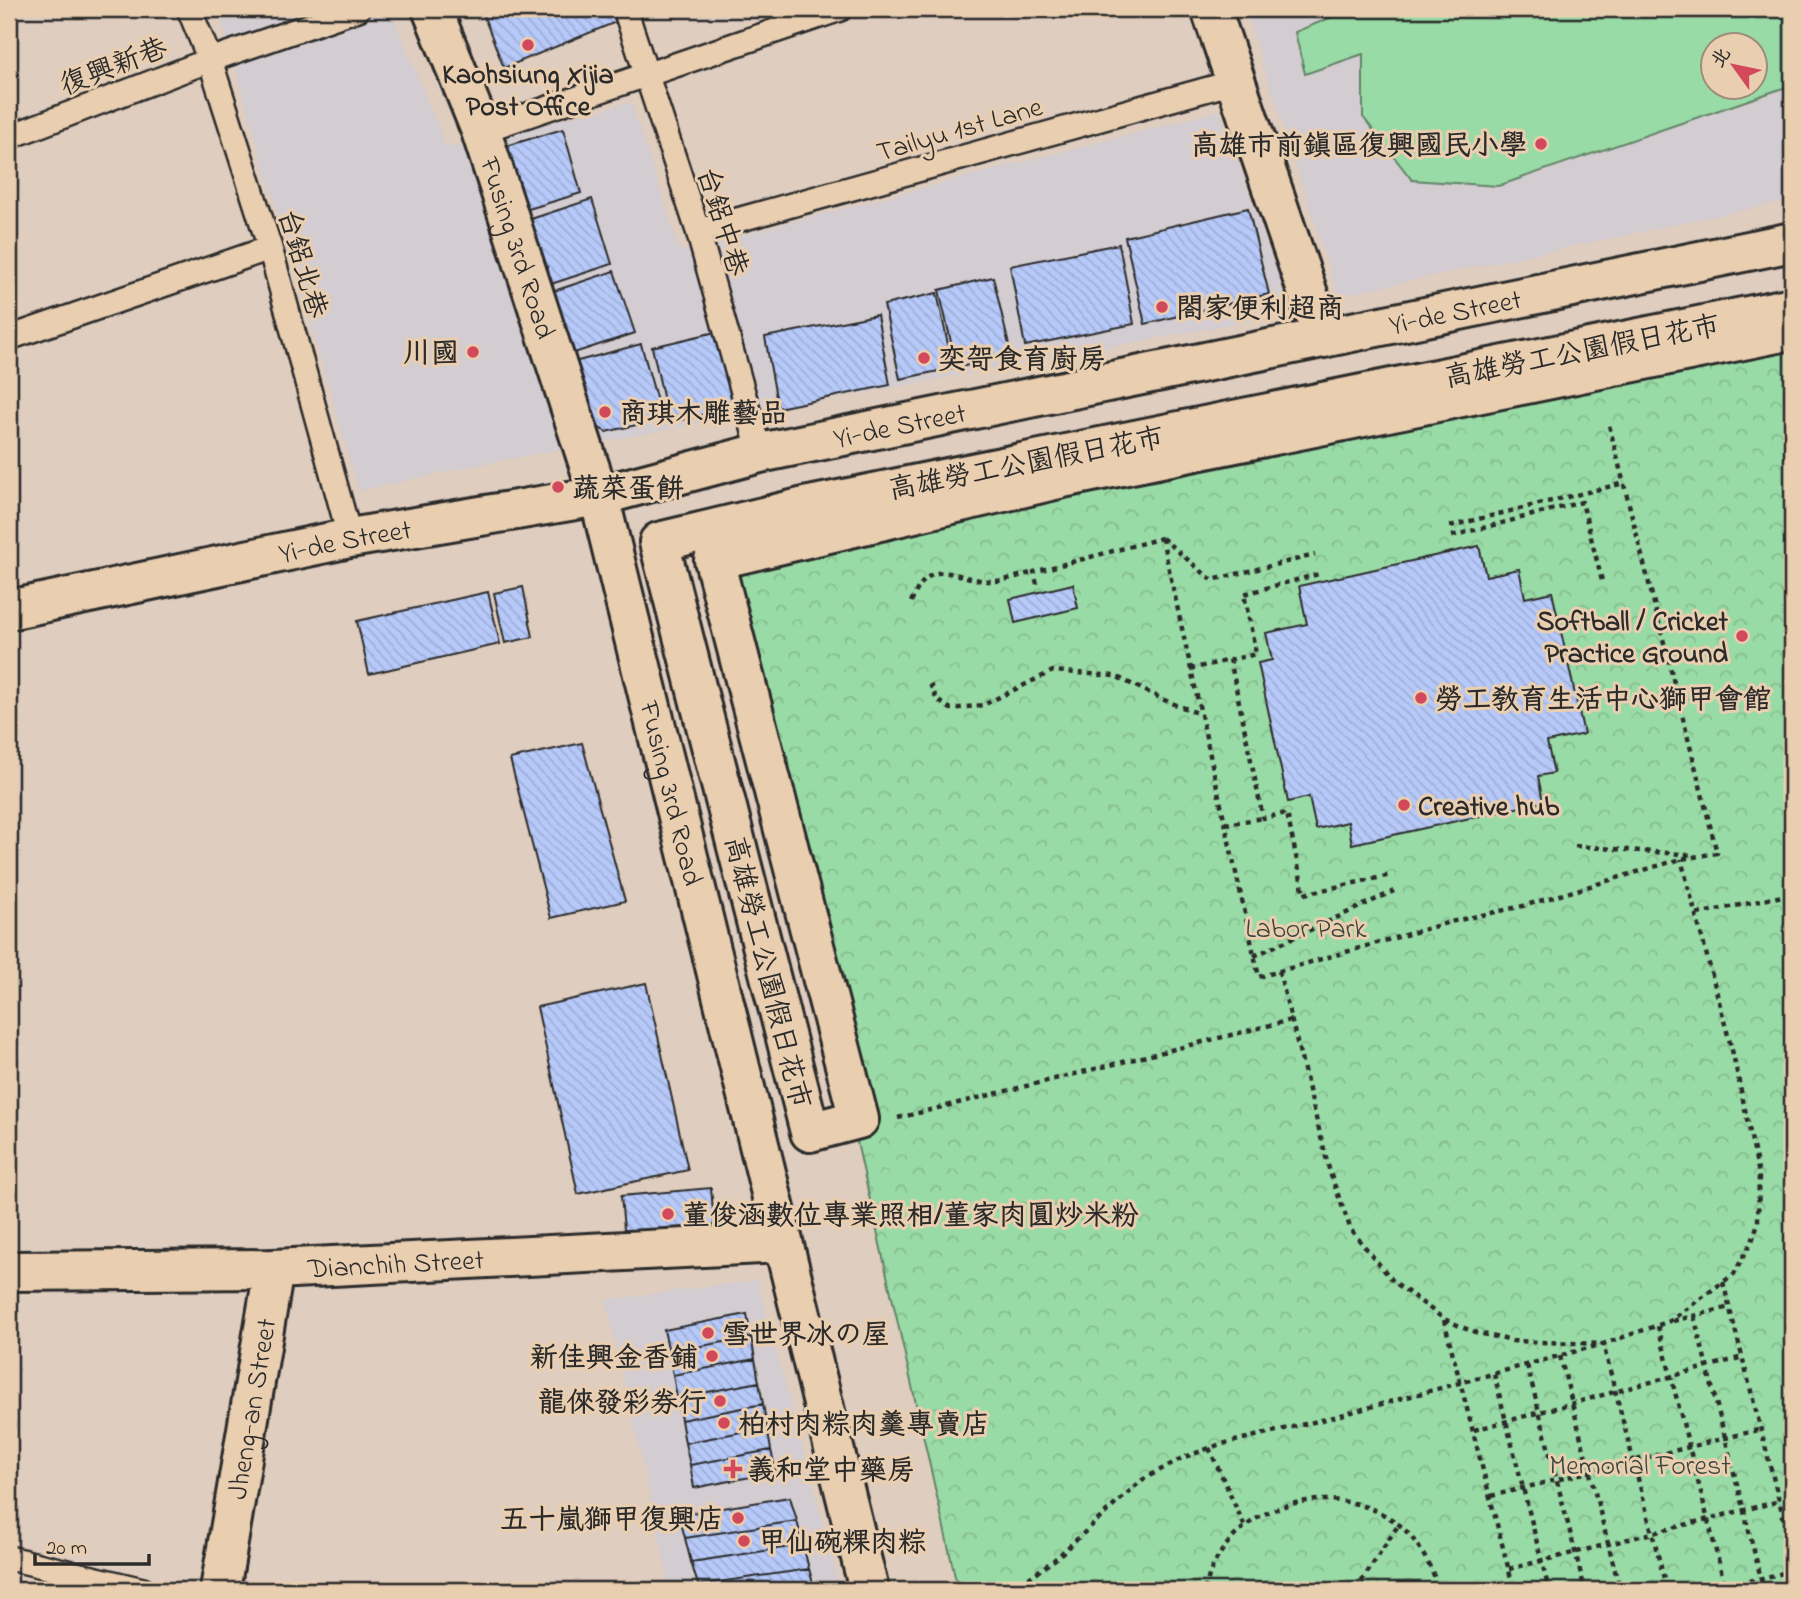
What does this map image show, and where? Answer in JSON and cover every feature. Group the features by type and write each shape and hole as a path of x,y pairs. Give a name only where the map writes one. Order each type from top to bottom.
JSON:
{"street":[{"name":"Fusing 3rd Road","path":"432,9 481,131 599,496 869,1590"},
{"path":"1211,9 1323,338"},
{"name":"Yi-de Street","path":"9,610 350,538 599,496 760,453 1792,242"},
{"name":"高雄勞工公園假日花市","path":"1792,307 809,506 659,542 810,1132 859,1119 714,560 1063,478 1792,330"},
{"name":"Dianchih Street","path":"9,1271 274,1269 783,1243"},
{"name":"Jheng-an Street","path":"219,1590 274,1269"}],"lane":[{"name":"台鋁北巷","path":"189,9 210,60 270,248 350,538"},
{"name":"復興新巷","path":"9,138 210,60 358,9"},
{"name":"台鋁中巷","path":"625,9 698,231 760,453"},
{"path":"481,131 840,9"},
{"name":"Tailyu 1st Lane","path":"698,231 1237,81"},
{"path":"9,338 270,248"},
{"path":"9,1558 143,1590"}],"path":[{"path":"1161,538 1259,977 1450,922 1523,906 1681,859 1717,853 1609,425"},
{"path":"1450,526 1624,483"},
{"path":"1452,536 1582,502 1602,581"},
{"path":"1161,538 1212,580 1315,555"},
{"path":"911,602 916,589 937,572 948,571 973,579 996,581 1161,538"},
{"path":"1034,572 1037,584"},
{"path":"1190,669 1256,654 1244,594 1319,574"},
{"path":"1230,659 1263,818"},
{"path":"930,684 937,700 951,709 983,705 1053,671 1115,676 1200,714"},
{"path":"1225,824 1287,813 1304,894 1391,875"},
{"path":"1575,846 1697,856"},
{"path":"1670,1321 1734,1273 1752,1241 1758,1223 1759,1174 1734,1054 1681,859"},
{"path":"1254,956 1394,891"},
{"path":"1696,915 1792,894"},
{"path":"1279,971 1330,1173 1351,1230 1393,1281 1444,1319 1471,1331 1512,1340 1603,1344"},
{"path":"894,1119 1291,1020"},
{"path":"1722,1282 1792,1550"},
{"path":"1012,1590 1054,1560 1142,1480 1170,1463 1209,1448 1494,1374 1603,1344 1670,1321 1730,1307"},
{"path":"1694,1316 1764,1590"},
{"path":"1444,1319 1514,1590"},
{"path":"1658,1326 1725,1588"},
{"path":"1603,1344 1667,1590"},
{"path":"1560,1356 1619,1590"},
{"path":"1474,1430 1743,1357"},
{"path":"1527,1365 1585,1590"},
{"path":"1494,1374 1549,1590"},
{"path":"1491,1496 1762,1429"},
{"path":"1209,1448 1245,1527"},
{"path":"1205,1590 1207,1578 1223,1550 1245,1527 1273,1509 1305,1500 1338,1500 1370,1508 1399,1524 1424,1554 1440,1590"},
{"path":"1509,1569 1780,1501"},
{"path":"1356,1590 1399,1524"},
{"path":"1710,1590 1792,1571"}],"shaded area":[{"path":"218,9 390,9 447,148 631,102 680,251 1220,111 1292,313 467,467 359,491"},
{"name":"高雄市前鎮區復興國民小學","path":"1245,9 1792,9 1792,200 1338,296"},
{"path":"757,1280 841,1590 671,1590 606,1300"}],"green space":[{"path":"1352,9 1792,9 1792,85 1770,93 1770,32 1700,32 1700,102 1743,102 1498,186 1412,180 1363,117 1363,54 1305,74 1295,32"},
{"name":"Labor Park","path":"1792,339 1792,1590 958,1590 854,1129 709,547"}],"building":[{"name":"Kaohsiung Xijia Post Office","path":"481,9 611,9 616,22 504,68"},
{"path":"563,129 581,193 522,211 503,147"},
{"path":"592,199 612,264 545,286 525,221"},
{"path":"1248,208 1269,294 1145,324 1125,237"},
{"path":"1119,244 1134,324 1025,346 1010,266"},
{"path":"614,271 635,333 568,355 548,293"},
{"path":"993,277 1011,354 957,368 939,290"},
{"path":"937,293 953,368 900,379 884,305"},
{"path":"877,315 890,385 778,408 765,337"},
{"path":"720,331 738,406 669,423 652,347"},
{"path":"641,344 662,419 606,432 582,417 567,364"},
{"name":"勞工教育生活中心獅甲會館","path":"1479,546 1486,576 1519,569 1525,598 1552,592 1584,734 1547,742 1554,773 1538,776 1543,802 1352,844 1348,822 1316,829 1309,797 1288,802 1258,663 1272,660 1266,633 1307,624 1299,586"},
{"path":"1073,584 1078,608 1015,623 1010,599"},
{"path":"523,587 533,637 505,643 494,593"},
{"path":"488,592 500,644 369,674 357,621"},
{"path":"582,743 625,901 551,918 510,759"},
{"path":"646,983 688,1170 578,1194 537,1007"},
{"name":"董俊涵數位專業照相/董家肉圓炒米粉","path":"711,1188 715,1232 625,1240 621,1196"},
{"name":"雪世界冰の屋","path":"747,1314 751,1337 669,1352 664,1330"},
{"name":"新佳興金香鋪","path":"751,1337 755,1359 673,1375 669,1352"},
{"path":"755,1359 759,1382 677,1398 673,1375"},
{"name":"龍倈發彩券行","path":"759,1382 763,1404 681,1420 677,1398"},
{"name":"柏村肉粽肉羹專賣店","path":"763,1404 767,1427 685,1443 681,1420"},
{"path":"767,1427 771,1450 690,1465 685,1443"},
{"name":"義和堂中藥房","path":"771,1450 776,1472 694,1488 690,1465"},
{"name":"五十嵐獅甲復興店","path":"790,1497 797,1521 685,1538 679,1515"},
{"name":"甲仙碗粿肉粽","path":"797,1521 803,1545 691,1562 685,1538"},
{"path":"803,1545 809,1569 698,1585 691,1562"},
{"path":"809,1569 815,1590 699,1590 698,1585"}],"place":[{"name":"Kaohsiung Xijia Post Office","path":"528,45"},
{"name":"高雄市前鎮區復興國民小學","path":"1541,144"},
{"name":"閤家便利超商","path":"1162,307"},
{"name":"川國","path":"473,352"},
{"name":"奕哿食育廚房","path":"924,358"},
{"name":"商琪木雕藝品","path":"605,412"},
{"name":"蔬菜蛋餅","path":"558,487"},
{"name":"Softball / Cricket Practice Ground","path":"1742,636"},
{"name":"勞工教育生活中心獅甲會館","path":"1421,698"},
{"name":"Creative hub","path":"1404,805"},
{"name":"董俊涵數位專業照相/董家肉圓炒米粉","path":"668,1214"},
{"name":"雪世界冰の屋","path":"708,1333"},
{"name":"新佳興金香鋪","path":"712,1356"},
{"name":"龍倈發彩券行","path":"720,1401"},
{"name":"柏村肉粽肉羹專賣店","path":"724,1423"},
{"name":"義和堂中藥房","path":"733,1469"},
{"name":"五十嵐獅甲復興店","path":"738,1518"},
{"name":"甲仙碗粿肉粽","path":"744,1541"}],"park label":[{"name":"Memorial Forest","path":"1640,1464"}]}
